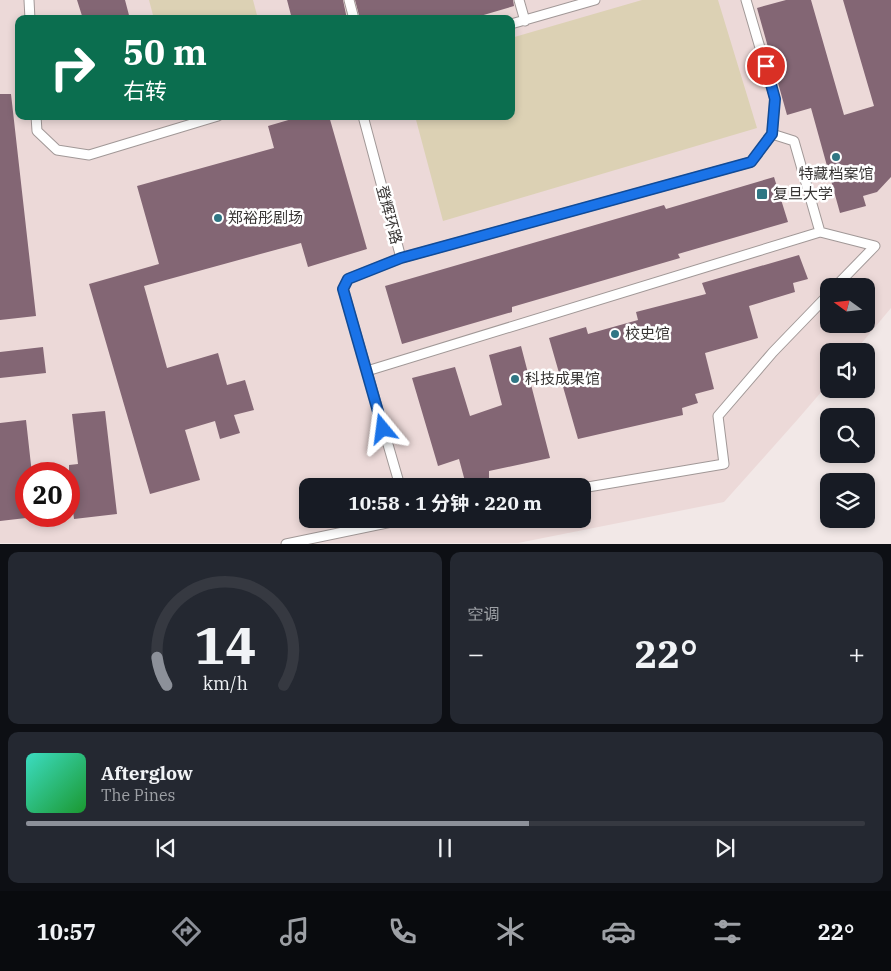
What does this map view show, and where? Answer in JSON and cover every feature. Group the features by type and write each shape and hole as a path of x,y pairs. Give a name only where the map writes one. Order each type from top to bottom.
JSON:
{"lane":[{"path":"29,0 30,15"},
{"path":"349,0 353,15"},
{"path":"519,0 525,21"},
{"path":"515,23 595,0"},
{"path":"746,0 775,99 772,134 794,141 820,232"},
{"path":"36,120 37,131 57,150 89,155 205,120"},
{"name":"登辉环路","path":"365,120 401,258 751,162 772,134"},
{"path":"367,372 820,232 874,246 844,278"},
{"path":"398,478 343,289 348,279 401,258"},
{"path":"591,486 724,464 718,416 773,352 820,303"},
{"path":"286,544 363,528"}],"shaded area":[{"name":"复旦大学","path":"0,0 891,0 891,308 875,327 875,278 820,278 820,333 870,333 862,343 820,343 820,393 724,502 518,543 0,543"},
{"path":"149,0 253,0 257,15 153,15"},
{"path":"642,0 718,0 757,128 443,221 416,120 515,120 515,37"}],"building":[{"path":"77,0 125,0 129,15 82,15"},
{"path":"287,0 343,0 346,15 291,15"},
{"path":"355,0 513,0 514,6 484,15 359,15"},
{"path":"786,0 811,0 844,115 874,106 843,0 891,0 891,177 877,192 863,196 866,206 840,213 811,108 787,115 757,8"},
{"path":"0,94 11,94 36,316 0,320"},
{"path":"288,120 330,120 367,249 308,267 301,243 144,286 167,368 218,353 227,385 245,380 254,410 234,415 240,433 220,439 215,421 185,430 200,480 150,494 89,284 159,264 137,186 274,148 268,126"},
{"path":"774,177 788,222 678,254 680,258 512,307 512,312 402,344 385,286 664,205 666,209"},
{"path":"799,255 808,279 793,283 795,292 749,306 758,338 705,353 714,389 695,394 698,403 682,408 683,415 578,439 549,338 586,327 588,334 638,320 636,312 706,294 702,283"},
{"path":"521,346 550,458 489,471 489,478 464,478 459,459 438,466 412,378 455,367 470,416 502,405 489,355"},
{"path":"43,347 46,373 0,378 0,352"},
{"path":"105,411 117,514 80,518 80,462 78,462 72,414"},
{"path":"26,420 31,462 15,462 15,519 0,521 0,423"}],"place":[{"name":"特藏档案馆","path":"836,157"},
{"name":"复旦大学","path":"762,194"},
{"name":"郑裕彤剧场‌","path":"218,218"},
{"name":"校史馆","path":"615,334"},
{"name":"科技成果馆","path":"515,379"}],"route":[{"path":"383,429 343,289 348,279 401,258 751,162 772,134 775,99 766,66"}]}
